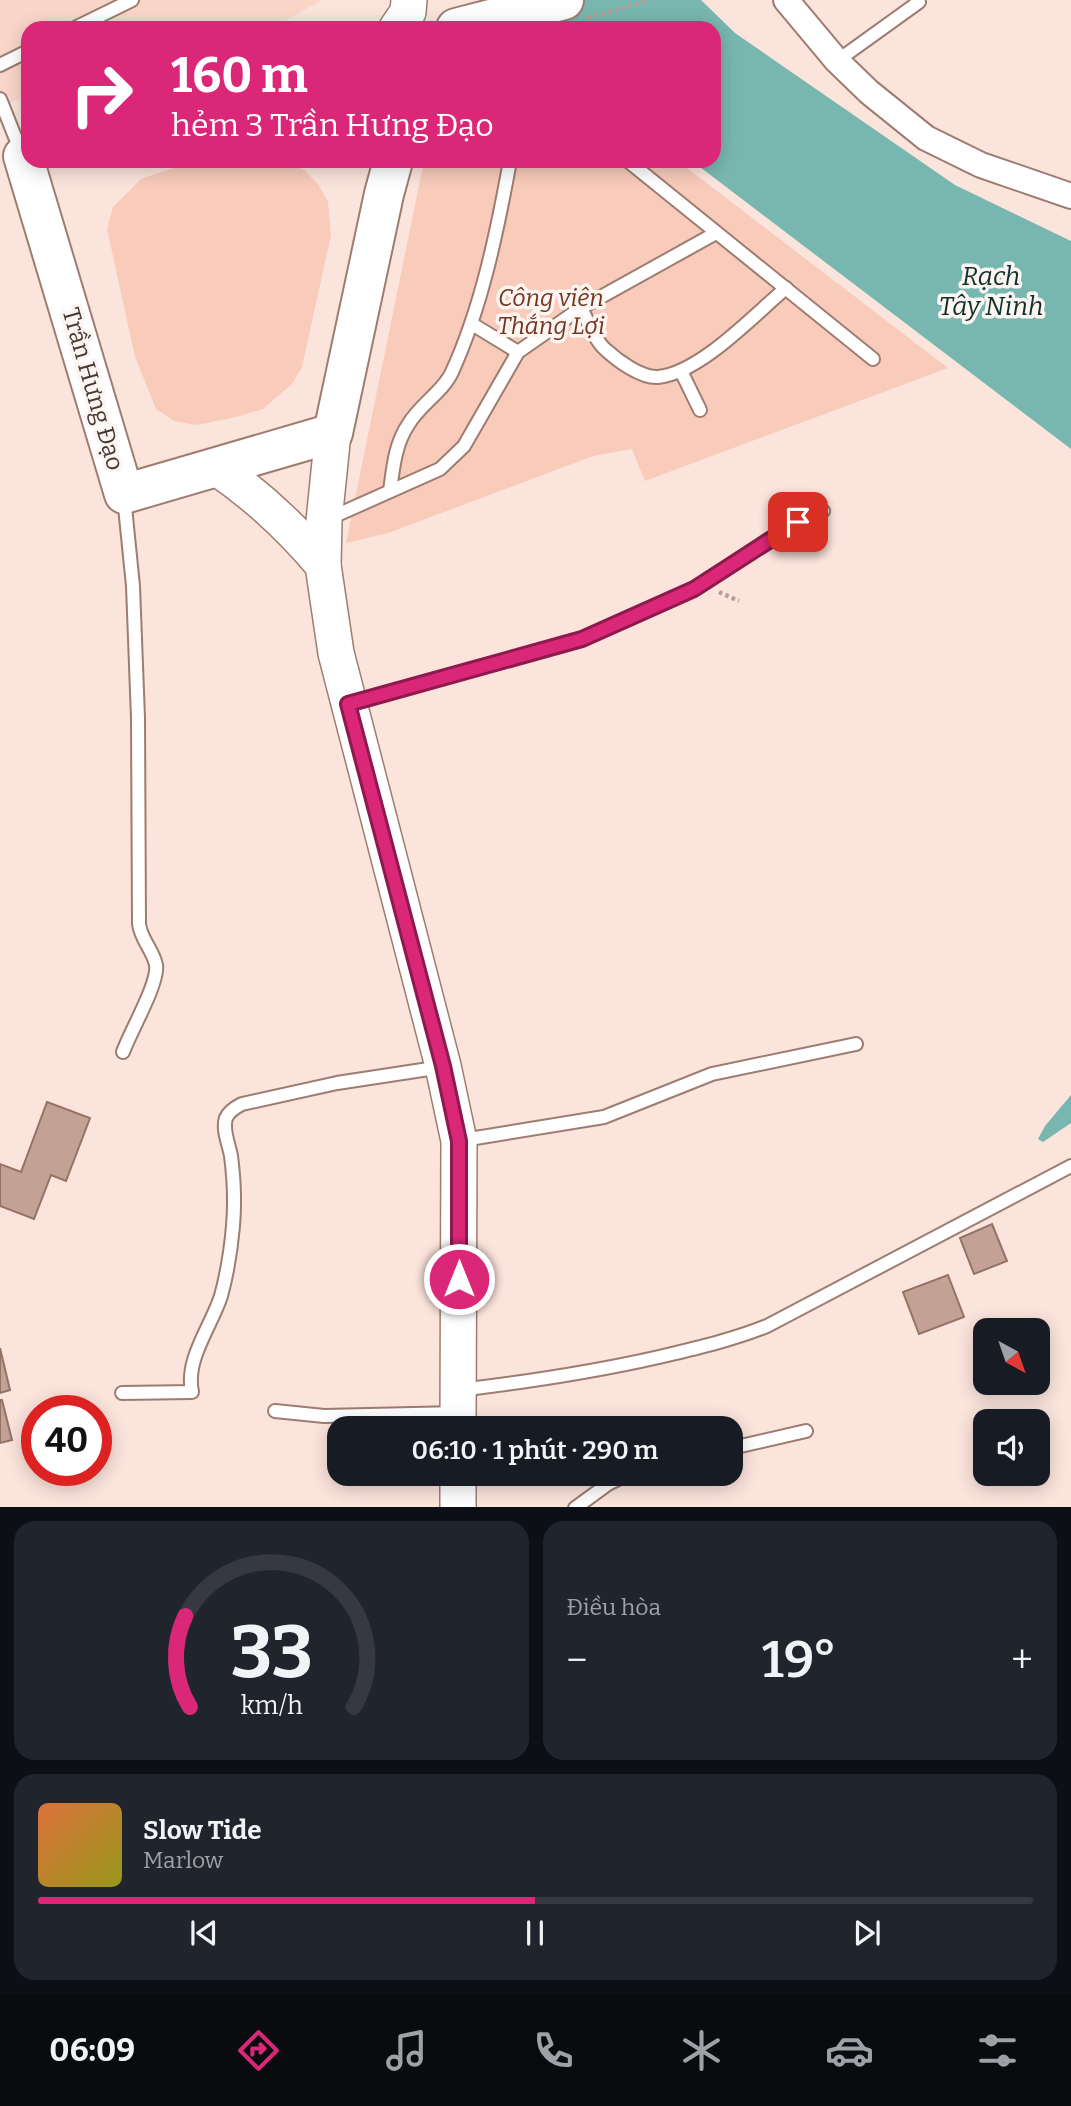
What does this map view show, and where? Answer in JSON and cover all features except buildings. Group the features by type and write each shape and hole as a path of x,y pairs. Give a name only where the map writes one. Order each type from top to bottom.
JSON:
{"main road":[{"path":"501,21 574,9"},
{"name":"Trần Hưng Đạo","path":"17,158 85,360 101,423 124,494 333,433"},
{"path":"333,433 381,172"}],"street":[{"path":"786,0 837,61 869,92 926,138 981,166 1071,197"},
{"path":"333,433 324,521 323,565 335,653 443,1066 459,1141 458,1410"},
{"path":"217,468 271,509 299,536 323,565"},
{"path":"457,1507 458,1486"}],"lane":[{"path":"88,21 125,2"},
{"path":"837,61 919,2"},
{"path":"0,65 21,54"},
{"path":"0,99 17,158"},
{"path":"390,491 395,457 408,425 450,376 472,324 511,168"},
{"path":"637,168 873,359"},
{"path":"324,521 440,469 464,446 518,352 581,308 716,233"},
{"path":"581,308 604,349 640,373 656,377 681,371 699,362 786,288"},
{"path":"472,324 518,352"},
{"path":"681,371 700,410"},
{"path":"122,1052 152,986 156,965 138,925 138,718 133,586 124,494"},
{"path":"348,704 582,639 694,589 769,539 823,511"},
{"path":"459,1141 604,1117 712,1074 856,1044"},
{"path":"122,1393 192,1392 189,1380 192,1364 222,1292 233,1228 231,1155 225,1126 230,1112 242,1104 337,1083 443,1066"},
{"path":"275,1411 324,1416 458,1410 551,1379 737,1338 767,1326 1071,1166"},
{"path":"743,1445 806,1430"},
{"path":"575,1507 605,1486"}],"path":[{"path":"574,9 650,0"}],"shaded area":[{"path":"0,0 322,0 285,21 21,21 21,99 0,105"}],"green space":[{"path":"174,168 300,168 318,184 328,202 331,235 302,367 292,384 263,409 197,425 174,421 156,409 135,357 107,229 113,207 141,179"},
{"name":"Công viên Thắng Lợi","path":"423,168 687,168 948,368 645,481 632,449 593,456 388,533 346,543"}],"water":[{"name":"Rạch Tây Ninh","path":"497,0 701,0 735,33 955,185 1071,241 1071,449 701,168 721,168 721,21 512,21"},
{"path":"1071,1095 1071,1123 1043,1142 1038,1139 1045,1126"}],"route":[{"path":"459,1279 459,1141 443,1066 348,704 582,639 694,589 798,522"}]}
